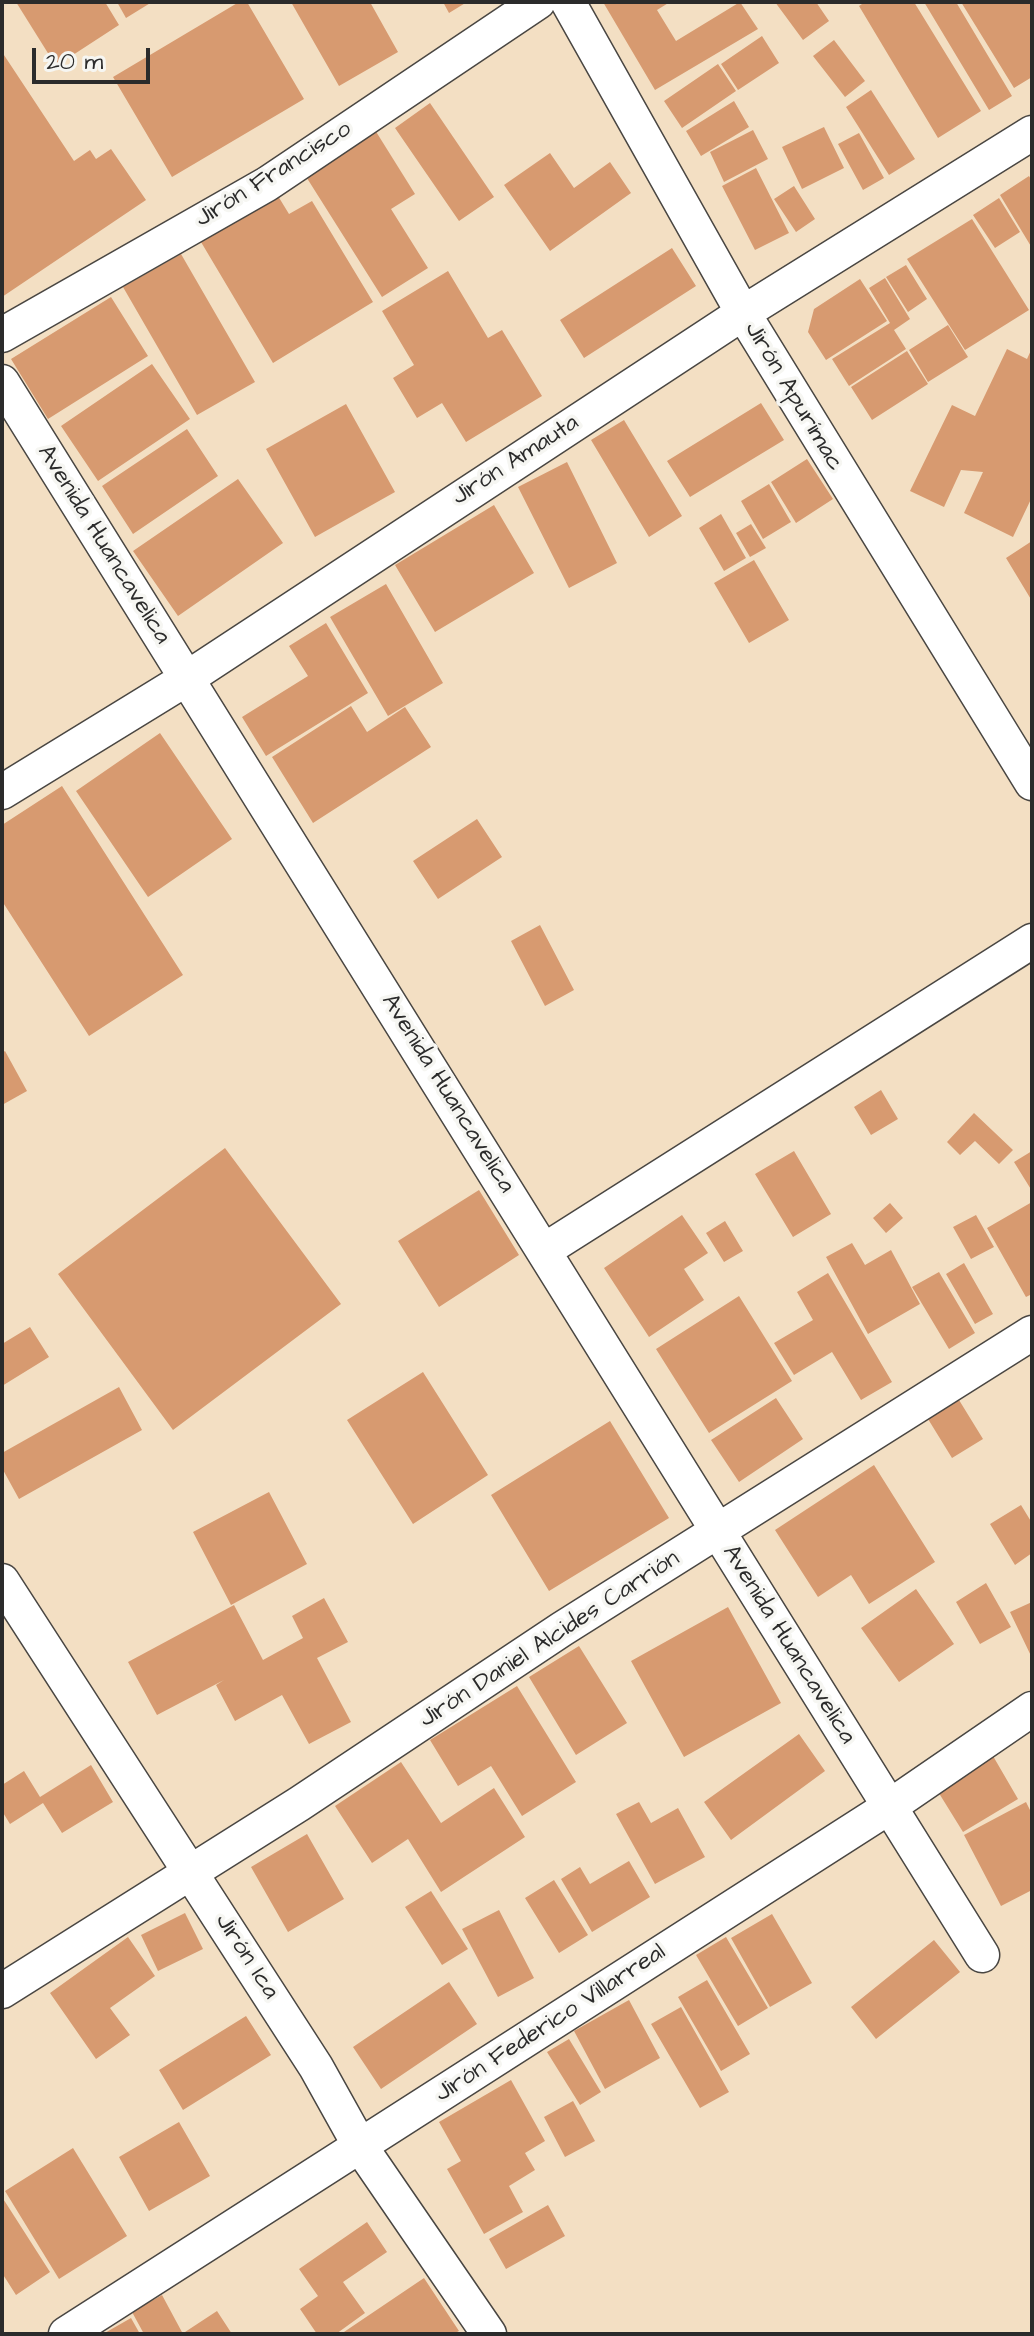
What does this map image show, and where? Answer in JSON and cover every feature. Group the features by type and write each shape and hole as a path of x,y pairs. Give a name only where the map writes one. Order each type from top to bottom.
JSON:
{"street":[{"name":"Jirón Francisco","path":"2,335 267,184 538,2"},
{"name":"Jirón Apurímac","path":"568,2 743,313 1032,783"},
{"name":"Jirón Amauta","path":"2,792 186,679 743,313 1032,133"},
{"name":"Avenida Huancavelica","path":"2,382 982,1955"},
{"path":"545,1250 1032,941"},
{"name":"Jirón Daniel Alcides Carrión","path":"2,1991 1032,1333"},
{"name":"Jirón Ica","path":"3,1584 316,2067 360,2146 489,2334"},
{"name":"Jirón Federico Villarreal","path":"66,2334 889,1807 1032,1709"}],"building":[{"path":"16,2 105,2 119,25 56,66"},
{"path":"117,2 152,2 126,18"},
{"path":"239,2 247,2 304,99 172,177 113,77"},
{"path":"291,2 370,2 398,52 339,86"},
{"path":"443,2 467,2 449,13"},
{"path":"603,2 670,2 657,10 676,41 740,2 758,29 655,90"},
{"path":"775,2 816,2 829,21 803,40"},
{"path":"865,2 914,2 981,111 938,138 859,6"},
{"path":"924,2 956,2 1012,96 989,110"},
{"path":"961,2 1032,2 1032,77 1014,88"},
{"path":"762,36 779,63 738,90 721,64"},
{"path":"834,40 865,81 845,97 813,56"},
{"path":"2,52 74,161 90,150 96,159 111,149 146,200 2,297"},
{"path":"718,64 736,91 682,128 664,101"},
{"path":"871,90 915,159 889,175 846,107"},
{"path":"734,101 749,127 701,156 686,131"},
{"path":"430,103 494,197 459,221 395,128"},
{"path":"824,127 844,168 802,189 782,147"},
{"path":"375,130 415,194 391,209 428,268 382,297 305,175"},
{"path":"753,130 768,159 724,182 710,152"},
{"path":"859,133 884,178 863,190 838,144"},
{"path":"550,153 574,188 610,162 631,193 550,251 504,185"},
{"path":"756,168 789,233 755,250 722,186"},
{"path":"1029,176 1032,181 1032,248 1000,195"},
{"path":"794,186 815,219 796,232 774,199"},
{"path":"278,196 289,214 312,201 373,302 273,363 201,242"},
{"path":"999,198 1020,232 995,248 973,215"},
{"path":"972,219 1029,310 965,350 907,259"},
{"path":"672,248 696,286 584,358 560,320"},
{"path":"181,254 255,382 197,415 123,287"},
{"path":"906,265 927,299 908,312 886,277"},
{"path":"448,271 488,338 502,330 542,396 466,442 442,403 417,418 393,378 414,365 382,311"},
{"path":"885,278 910,319 894,330 906,349 849,386 832,359 890,323 869,288"},
{"path":"860,279 887,321 826,360 808,332 814,309"},
{"path":"111,297 148,356 48,419 11,359"},
{"path":"948,325 968,357 928,382 909,350"},
{"path":"1032,348 1032,497 1013,537 964,513 983,472 961,470 944,507 910,491 952,405 975,416 1007,349 1027,359"},
{"path":"907,351 928,384 872,420 851,387"},
{"path":"152,364 190,419 98,481 61,426"},
{"path":"761,403 784,440 690,497 667,461"},
{"path":"346,404 395,492 315,537 266,449"},
{"path":"624,420 682,516 649,537 591,440"},
{"path":"187,429 218,476 133,534 102,486"},
{"path":"807,459 833,499 796,523 771,482"},
{"path":"567,462 617,563 569,588 518,487"},
{"path":"238,479 283,543 178,616 133,551"},
{"path":"769,484 791,522 763,539 741,501"},
{"path":"494,505 534,573 435,632 395,565"},
{"path":"721,514 746,558 724,571 699,528"},
{"path":"751,524 766,548 750,557 736,533"},
{"path":"1032,541 1032,601 1006,558"},
{"path":"754,560 789,620 749,643 714,583"},
{"path":"386,584 443,683 388,716 330,617"},
{"path":"326,623 368,693 266,756 242,717 308,676 289,646"},
{"path":"351,706 367,732 405,707 431,747 313,823 272,757"},
{"path":"160,733 232,839 148,897 76,791"},
{"path":"62,786 183,975 89,1036 2,901 2,825"},
{"path":"477,819 502,857 438,899 413,861"},
{"path":"540,925 574,990 545,1006 511,941"},
{"path":"5,1051 27,1091 2,1105 2,1053"},
{"path":"881,1090 898,1119 871,1135 854,1107"},
{"path":"974,1113 1013,1150 999,1164 975,1141 960,1155 947,1142"},
{"path":"225,1148 341,1304 173,1430 58,1274"},
{"path":"794,1151 831,1214 793,1237 755,1174"},
{"path":"1032,1151 1032,1191 1014,1162"},
{"path":"479,1190 519,1255 439,1307 398,1241"},
{"path":"1032,1202 1032,1294 1026,1297 987,1228"},
{"path":"890,1203 903,1218 886,1233 873,1218"},
{"path":"682,1215 708,1253 684,1269 704,1300 649,1337 604,1268"},
{"path":"976,1215 994,1247 971,1259 953,1227"},
{"path":"725,1221 743,1251 724,1262 706,1233"},
{"path":"852,1243 865,1265 891,1250 920,1304 868,1334 826,1257"},
{"path":"964,1263 993,1314 975,1324 946,1274"},
{"path":"939,1272 975,1333 949,1349 912,1287"},
{"path":"828,1273 892,1382 861,1400 832,1352 794,1375 774,1343 813,1320 797,1292"},
{"path":"739,1296 792,1381 709,1433 656,1349"},
{"path":"30,1327 49,1357 2,1386 2,1344"},
{"path":"423,1372 488,1475 413,1524 347,1420"},
{"path":"119,1387 142,1430 19,1499 2,1468 2,1453"},
{"path":"776,1398 803,1439 739,1482 711,1440"},
{"path":"959,1400 983,1439 952,1458 928,1419"},
{"path":"610,1421 669,1518 549,1591 491,1495"},
{"path":"874,1465 935,1562 869,1604 851,1575 818,1597 775,1530"},
{"path":"269,1492 307,1564 231,1605 193,1532"},
{"path":"1021,1505 1032,1523 1032,1553 1015,1565 990,1524"},
{"path":"986,1583 1011,1627 980,1644 956,1602"},
{"path":"916,1589 954,1644 899,1682 861,1628"},
{"path":"324,1598 348,1642 317,1658 351,1722 309,1744 282,1695 235,1721 216,1685 224,1680 157,1715 128,1662 234,1605 263,1660 303,1638 292,1616"},
{"path":"1032,1602 1032,1658 1010,1612"},
{"path":"728,1607 781,1703 684,1757 631,1661"},
{"path":"579,1646 627,1723 576,1755 529,1677"},
{"path":"517,1686 576,1782 522,1816 491,1766 458,1786 430,1740"},
{"path":"799,1734 825,1771 731,1840 704,1802"},
{"path":"993,1756 1018,1799 963,1832 937,1790"},
{"path":"401,1762 441,1823 494,1788 525,1837 441,1892 408,1839 372,1863 335,1806"},
{"path":"91,1765 113,1802 62,1833 43,1803 10,1824 2,1811 2,1785 24,1771 40,1797"},
{"path":"639,1802 651,1823 678,1808 705,1857 655,1884 616,1814"},
{"path":"1026,1802 1032,1814 1032,1890 1001,1906 964,1835"},
{"path":"307,1834 344,1899 288,1932 251,1867"},
{"path":"629,1861 650,1897 592,1932 561,1879 580,1867 590,1884"},
{"path":"554,1880 588,1935 559,1953 525,1898"},
{"path":"431,1891 468,1949 442,1965 405,1907"},
{"path":"499,1910 534,1978 498,1997 462,1929"},
{"path":"185,1913 203,1949 158,1971 141,1935"},
{"path":"772,1914 812,1983 770,2007 731,1938"},
{"path":"128,1937 155,1976 110,2008 130,2035 96,2059 50,1993"},
{"path":"726,1937 768,2008 738,2026 696,1955"},
{"path":"934,1940 960,1972 876,2039 851,2007"},
{"path":"707,1980 750,2054 721,2071 678,1997"},
{"path":"449,1982 477,2024 381,2089 353,2047"},
{"path":"629,2000 660,2058 605,2089 574,2031"},
{"path":"681,2007 729,2092 700,2108 651,2024"},
{"path":"246,2016 271,2055 183,2110 159,2070"},
{"path":"569,2039 601,2092 580,2105 547,2052"},
{"path":"511,2080 545,2141 525,2153 535,2170 509,2186 523,2212 484,2234 447,2169 461,2161 439,2122"},
{"path":"573,2101 595,2141 565,2157 544,2117"},
{"path":"179,2122 210,2176 149,2211 119,2157"},
{"path":"73,2148 127,2236 59,2279 5,2191"},
{"path":"2,2197 50,2272 16,2295 2,2273"},
{"path":"548,2205 565,2236 506,2269 489,2239"},
{"path":"367,2222 387,2252 343,2282 365,2313 336,2334 317,2334 300,2309 318,2296 299,2269"},
{"path":"424,2278 459,2331 453,2334 341,2334"},
{"path":"162,2295 183,2334 144,2334 132,2312"},
{"path":"217,2311 232,2334 186,2334 185,2332"},
{"path":"131,2318 140,2334 103,2334"}]}
